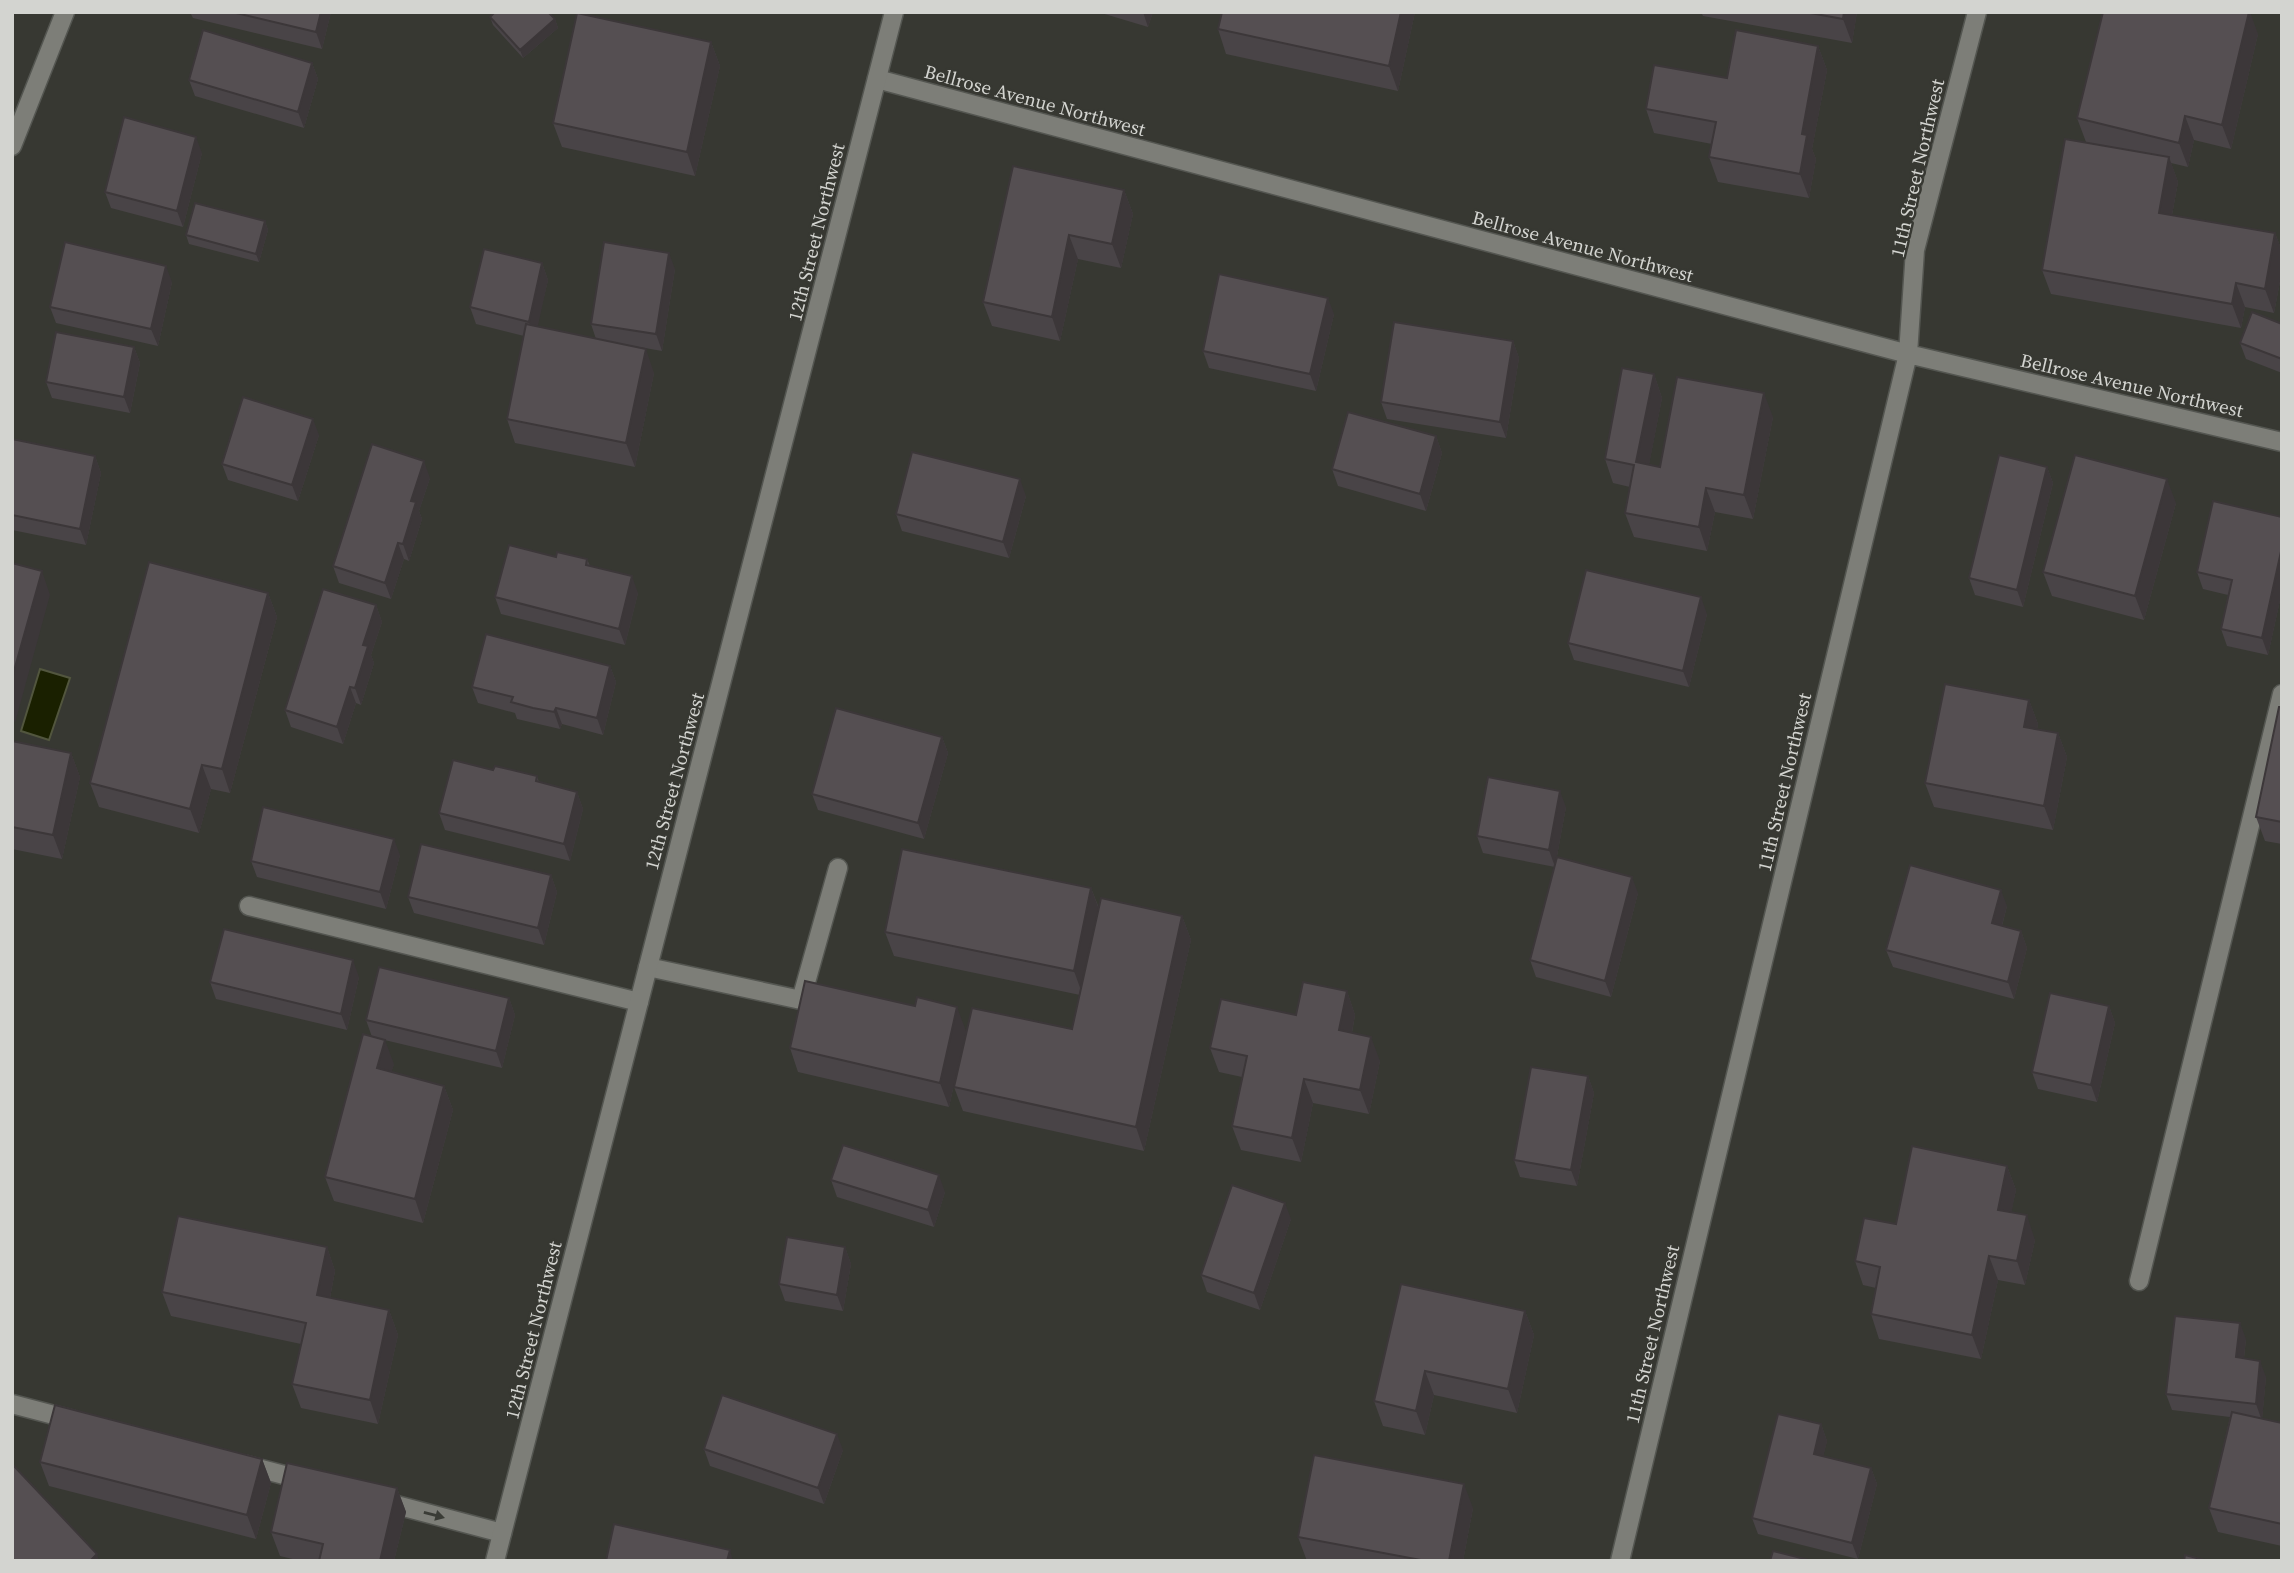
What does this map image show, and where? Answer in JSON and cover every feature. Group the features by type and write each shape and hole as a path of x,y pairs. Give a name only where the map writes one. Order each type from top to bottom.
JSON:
{"street":[{"path":"12,146 65,12"},
{"name":"12th Street Northwest","path":"495,1561 894,12"},
{"name":"11th Street Northwest","path":"1620,1561 1908,354 1915,250 1977,12"},
{"name":"Bellrose Avenue Northwest","path":"877,79 1908,354 2282,442"},
{"path":"2139,1281 2282,694"},
{"path":"648,967 801,1000 838,868"},
{"path":"250,906 639,1002"},
{"path":"12,1404 92,1425"},
{"path":"224,1460 330,1487"},
{"path":"370,1498 502,1533"}],"shaded area":[{"path":"40,669 70,678 49,740 21,731"}],"building":[{"path":"232,12 321,12 316,32"},
{"path":"495,12 548,12 555,19 520,50 490,17"},
{"path":"1222,12 1401,12 1389,66 1218,29"},
{"path":"1805,12 1844,12 1843,19"},
{"path":"2103,12 2249,12 2222,125 2185,116 2179,143 2077,118"},
{"path":"577,13 711,42 687,152 553,123"},
{"path":"203,30 312,63 298,112 189,80"},
{"path":"1736,30 1818,46 1802,134 1807,135 1800,174 1709,157 1716,122 1646,109 1654,65 1727,78"},
{"path":"124,117 196,137 177,211 105,192"},
{"path":"2065,139 2169,157 2159,213 2275,233 2265,289 2236,283 2232,304 2042,270"},
{"path":"1013,166 1124,190 1112,244 1069,235 1052,317 983,302"},
{"path":"195,203 265,221 256,254 186,235"},
{"path":"65,242 166,266 151,329 50,307"},
{"path":"604,242 669,253 656,334 591,324"},
{"path":"484,249 542,263 529,322 470,307"},
{"path":"1219,274 1328,298 1310,374 1203,351"},
{"path":"2252,312 2282,324 2282,359 2240,343"},
{"path":"1394,322 1513,341 1500,422 1381,402"},
{"path":"526,324 646,349 626,443 507,419"},
{"path":"56,332 134,347 124,397 46,382"},
{"path":"1622,368 1654,374 1636,462 1660,467 1677,377 1764,393 1744,495 1706,488 1699,527 1625,513 1634,465 1605,459"},
{"path":"243,397 313,419 292,485 222,464"},
{"path":"1348,412 1436,436 1420,494 1332,469"},
{"path":"12,439 95,456 80,529 12,515"},
{"path":"372,444 424,461 411,501 416,502 403,544 398,543 385,583 333,566"},
{"path":"912,452 1020,479 1003,542 896,514"},
{"path":"1999,455 2047,467 2017,590 1969,578"},
{"path":"2075,455 2167,479 2135,596 2043,572"},
{"path":"2213,501 2282,517 2282,547 2262,638 2221,629 2232,580 2197,572"},
{"path":"509,545 556,557 557,552 587,559 586,565 632,576 619,629 495,597"},
{"path":"149,562 268,593 222,769 202,765 190,809 90,783"},
{"path":"12,563 42,571 12,678"},
{"path":"1586,570 1701,597 1683,671 1568,643"},
{"path":"323,589 376,605 363,645 368,646 355,688 350,687 337,727 285,710"},
{"path":"486,634 610,666 597,718 556,708 554,712 533,708 511,702 513,697 472,687"},
{"path":"1945,684 2029,700 2024,727 2058,733 2044,806 1925,783"},
{"path":"2279,707 2282,707 2282,822 2256,817"},
{"path":"836,708 942,737 918,823 812,794"},
{"path":"12,741 71,753 53,835 12,827"},
{"path":"453,760 493,770 495,766 537,776 536,781 577,792 564,844 439,813"},
{"path":"1488,777 1560,791 1549,850 1477,836"},
{"path":"263,807 394,839 380,892 251,861"},
{"path":"421,844 551,875 538,928 408,897"},
{"path":"902,849 1091,888 1074,971 885,932"},
{"path":"1557,857 1632,877 1605,981 1530,960"},
{"path":"1910,865 2001,890 1992,923 2021,931 2008,982 1886,950"},
{"path":"1101,898 1182,916 1136,1127 954,1087 972,1008 1072,1029"},
{"path":"224,929 353,960 341,1014 210,982"},
{"path":"379,967 509,998 496,1051 366,1020"},
{"path":"805,981 915,1006 917,997 957,1007 940,1083 790,1048"},
{"path":"1303,982 1347,991 1339,1030 1371,1037 1360,1090 1304,1079 1292,1138 1232,1126 1247,1056 1210,1048 1221,999 1296,1015"},
{"path":"2050,993 2109,1006 2091,1085 2032,1072"},
{"path":"363,1034 385,1040 377,1068 444,1086 415,1199 325,1177"},
{"path":"1531,1067 1588,1076 1571,1170 1514,1160"},
{"path":"843,1145 939,1175 928,1210 831,1180"},
{"path":"1912,1146 2007,1166 1998,1210 2027,1215 2017,1261 1989,1256 1972,1335 1871,1314 1880,1267 1855,1261 1864,1218 1896,1224"},
{"path":"1232,1185 1285,1203 1254,1293 1201,1275"},
{"path":"178,1216 327,1247 317,1295 389,1310 370,1400 292,1384 306,1323 162,1292"},
{"path":"787,1237 845,1247 837,1295 779,1284"},
{"path":"1401,1284 1525,1311 1508,1389 1425,1371 1416,1411 1374,1401"},
{"path":"2175,1316 2240,1323 2236,1357 2260,1361 2256,1404 2166,1394"},
{"path":"722,1395 837,1434 818,1488 704,1449"},
{"path":"55,1405 262,1459 247,1515 40,1462"},
{"path":"2232,1412 2282,1423 2282,1524 2209,1508"},
{"path":"1778,1414 1821,1424 1814,1454 1871,1468 1852,1543 1752,1518"},
{"path":"1314,1455 1464,1484 1449,1561 1426,1561 1298,1537"},
{"path":"287,1463 397,1488 380,1561 319,1561 323,1544 271,1532"},
{"path":"12,1464 97,1554 90,1561 12,1561"},
{"path":"614,1524 730,1550 727,1561 606,1561"},
{"path":"1773,1551 1813,1561 1770,1561"},
{"path":"2185,1555 2208,1561 2184,1561"}]}
